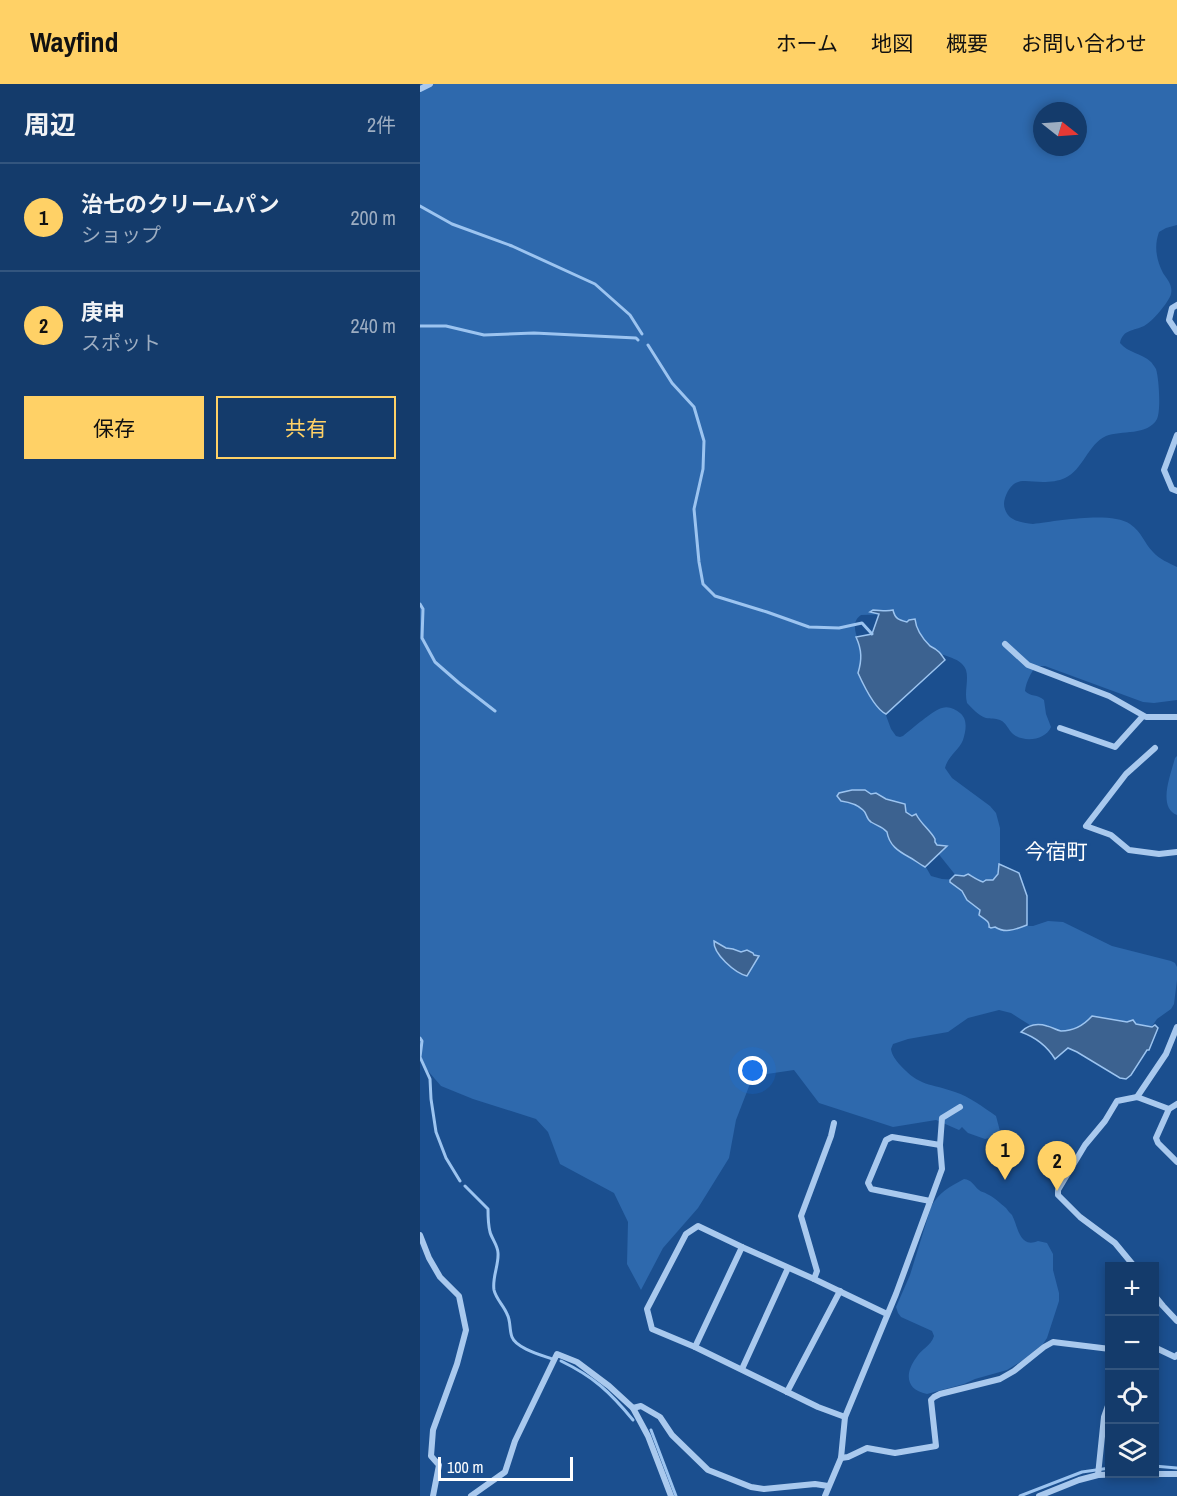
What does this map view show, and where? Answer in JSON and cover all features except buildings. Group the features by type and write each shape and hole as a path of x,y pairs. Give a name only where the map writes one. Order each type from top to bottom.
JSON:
{"street":[{"path":"420,88 430,84"},
{"path":"1177,304 1172,308 1170,320 1177,332"},
{"path":"1177,435 1164,470 1172,489 1177,491"},
{"path":"1005,644 1028,665 1109,696 1143,716 1177,717"},
{"path":"1060,728 1115,747 1143,716"},
{"path":"1155,748 1126,774 1086,826 1111,835 1129,850 1159,854 1177,852"},
{"path":"1137,1097 1166,1054 1177,1027"},
{"path":"1131,1262 1115,1243 1080,1217 1058,1195 1058,1190 1085,1145 1105,1121 1117,1101 1137,1097 1169,1109"},
{"path":"1177,1104 1169,1109 1156,1138 1158,1143 1177,1161"},
{"path":"825,1496 841,1458 845,1418 896,1294 942,1169 940,1145 942,1118 960,1107"},
{"path":"813,1279 817,1272 801,1216 834,1123"},
{"path":"930,1201 871,1189 868,1183 886,1140 892,1137 940,1145"},
{"path":"845,1418 652,1329 646,1309 686,1234 698,1226 887,1314"},
{"path":"420,1235 440,1277 459,1296 466,1330 457,1364 433,1430 431,1456 439,1466 433,1496"},
{"path":"695,1347 742,1247"},
{"path":"742,1369 788,1268"},
{"path":"788,1392 840,1291"},
{"path":"1159,1301 1177,1321"},
{"path":"841,1458 867,1448 895,1453 936,1446 931,1400 934,1396 1000,1379 1053,1342 1105,1347"},
{"path":"1159,1349 1175,1357 1177,1355"},
{"path":"471,1496 505,1472 515,1441 557,1354 577,1362 633,1408 648,1436 671,1496"},
{"path":"633,1408 641,1406 660,1417 672,1435 708,1470 751,1487 764,1489 816,1484 828,1486"},
{"path":"1098,1475 1105,1414"},
{"path":"1039,1496 1079,1480 1105,1474"},
{"path":"1159,1474 1177,1474"}],"shaded area":[{"path":"420,84 1177,84 1177,225 1159,232 1156,247 1159,263 1170,285 1171,294 1164,307 1151,320 1144,326 1126,333 1120,343 1147,359 1156,369 1159,394 1157,419 1153,424 1141,430 1106,436 1065,478 1051,482 1020,481 1016,483 1008,491 1004,504 1010,517 1016,521 1033,524 1097,517 1121,520 1137,530 1155,554 1177,567 1177,700 1143,702 1045,666 1036,666 1026,684 1025,691 1044,700 1051,727 1040,737 1023,739 1013,734 1002,721 983,717 967,703 967,674 961,663 927,646 890,614 861,615 855,626 891,729 896,736 903,736 938,709 947,707 960,713 965,722 964,737 945,768 952,778 996,813 1000,828 1000,873 994,882 982,884 957,877 937,852 923,862 931,876 959,880 1006,926 1033,926 1048,921 1063,922 1112,946 1175,963 1177,980 1174,1004 1171,1009 1157,1019 1150,1029 1088,1025 1062,1034 1033,1027 1011,1013 999,1010 968,1018 948,1032 893,1044 891,1049 894,1058 914,1077 966,1097 996,1116 1001,1135 985,1139 968,1133 962,1127 959,1130 936,1120 893,1127 819,1103 794,1070 753,1076 736,1120 729,1158 698,1208 663,1248 641,1290 627,1264 628,1222 614,1193 560,1164 548,1132 536,1119 441,1086 422,1064 420,1048"},
{"path":"893,610 898,619 907,622 915,619 922,637 945,660 886,714 874,702 858,673 861,655 856,637 872,634 879,614 870,612"},
{"path":"1177,756 1177,815 1168,805 1167,790"},
{"path":"865,790 905,804 906,812 912,816 916,814 937,845 947,846 925,867 923,866 895,847 887,832 869,821 861,808 841,801 837,796 839,793"},
{"path":"999,864 1019,873 1027,896 1027,925 1011,930 989,927 988,922 979,915 980,910 950,882 955,875 968,874 983,882 993,880 998,874"},
{"path":"714,941 726,948 741,952 747,950 759,956 747,976 737,971 721,957"},
{"path":"1092,1016 1127,1022 1133,1020 1136,1024 1152,1027 1155,1025 1158,1028 1149,1050 1126,1079 1120,1078 1068,1048 1055,1059 1040,1042 1021,1032 1036,1024 1061,1031 1070,1030 1082,1025"},
{"path":"964,1179 1006,1208 1012,1215 1023,1239 1032,1243 1038,1241 1047,1243 1053,1254 1053,1270 1059,1301 1047,1338 1023,1360 1007,1370 927,1394 914,1389 909,1375 912,1364 934,1336 932,1331 901,1317 896,1307 910,1275 931,1207 949,1187"}],"waterway":[{"path":"420,206 452,224 512,246 595,284 630,315 642,334"},
{"path":"420,326 446,326 484,335 534,333 636,338 638,340"},
{"path":"648,345 672,383 694,407 704,441 703,469 694,509 703,584 715,596 809,627 839,628 862,623 872,634"},
{"path":"420,604 423,609 422,638 435,662 495,711"},
{"path":"420,1038 422,1041 420,1057 430,1079 436,1132 446,1158 460,1181"},
{"path":"465,1186 488,1209 490,1232 498,1253 494,1290 508,1317 514,1341 524,1348 552,1359"},
{"path":"561,1361 601,1386 633,1420"},
{"path":"651,1430 676,1496"},
{"path":"1159,1466 1177,1468"},
{"path":"1020,1496 1082,1472 1105,1469"}],"place":[{"name":"治七のクリームパン","path":"1005,1180"},
{"name":"庚申","path":"1057,1191"}],"district":[{"name":"今宿町","path":"1056,852"}]}
